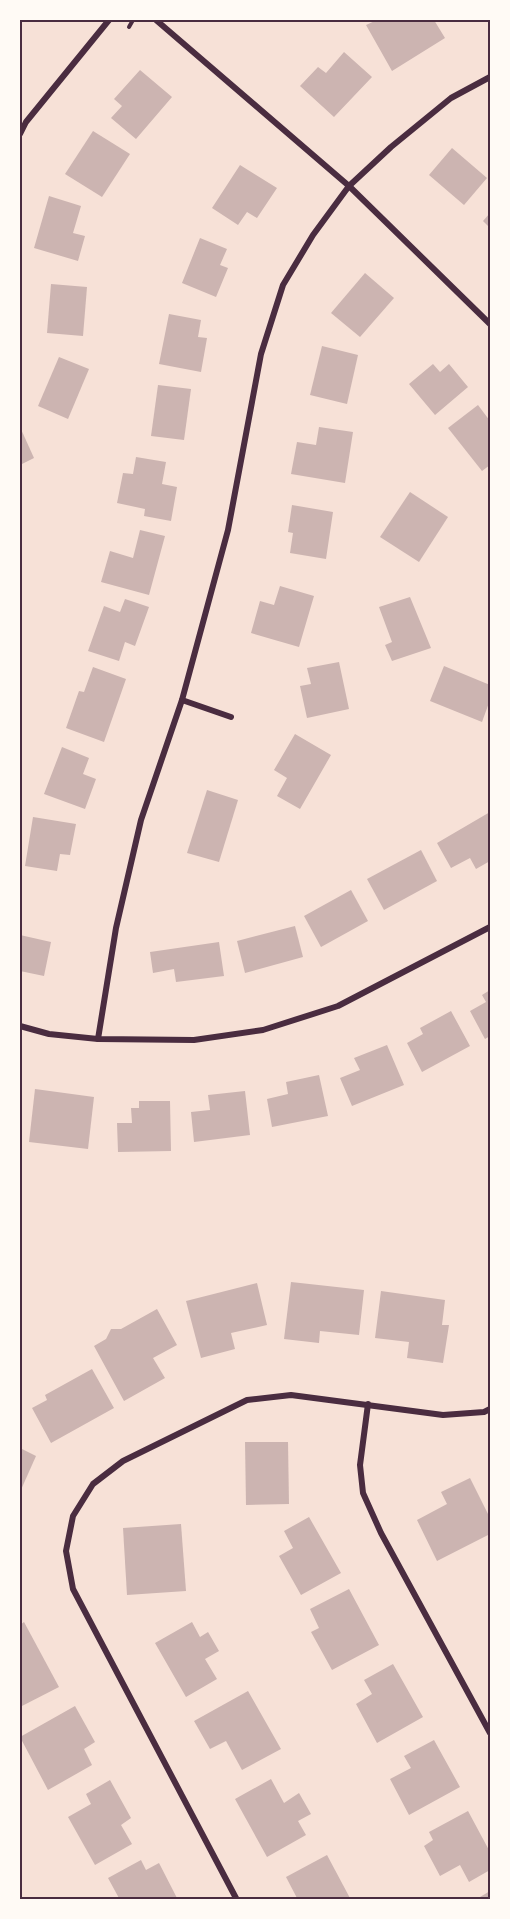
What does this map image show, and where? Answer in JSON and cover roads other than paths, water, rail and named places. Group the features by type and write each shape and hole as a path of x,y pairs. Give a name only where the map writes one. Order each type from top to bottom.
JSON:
{"street":[{"path":"20,134 26,122 109,20"},
{"path":"156,20 350,186 490,324"},
{"path":"98,1039 116,928 141,820 182,700 228,530 261,354 283,285 313,235 350,186 391,147 451,98 490,77"},
{"path":"182,700 231,717"},
{"path":"20,1026 49,1034 98,1039 194,1040 263,1030 338,1006 490,927"},
{"path":"237,1899 73,1589 66,1551 73,1516 93,1484 123,1461 247,1400 291,1395 443,1415 484,1412 490,1409"},
{"path":"368,1404 360,1465 363,1492 381,1533 490,1733"}]}
